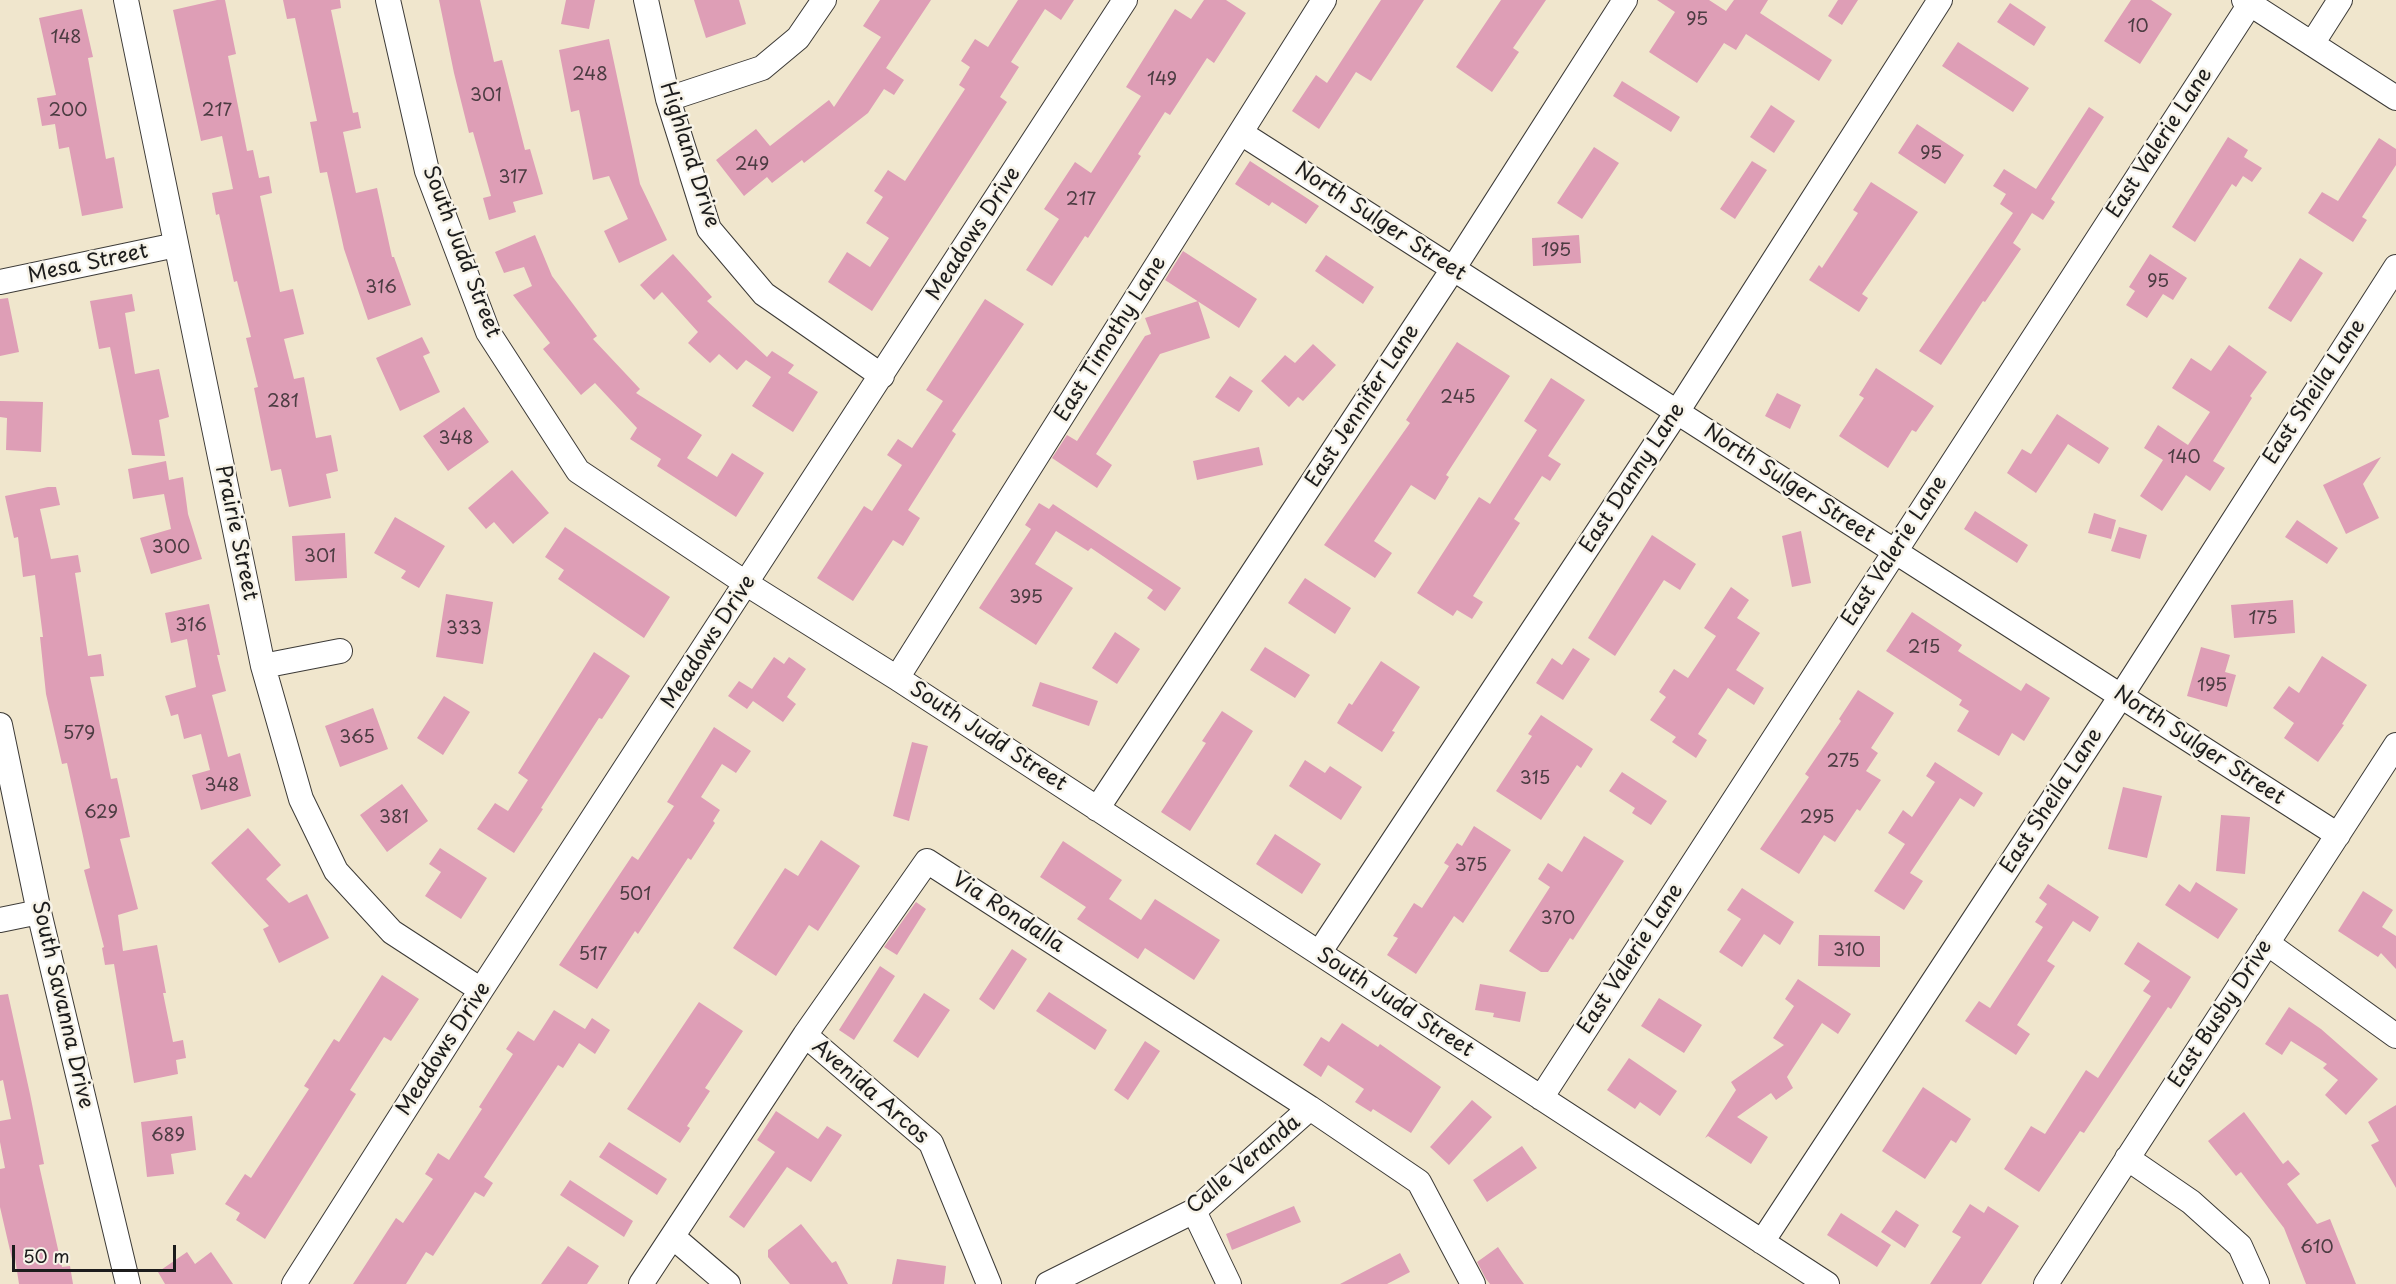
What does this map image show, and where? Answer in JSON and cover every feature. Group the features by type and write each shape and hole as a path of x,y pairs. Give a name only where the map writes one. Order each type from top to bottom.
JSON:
{"street":[{"name":"Prairie Street","path":"126,0 263,666 301,799 336,871 392,932 481,990"},
{"name":"South Judd Street","path":"388,0 427,171 488,332 578,471 747,584 897,678 1827,1284"},
{"name":"Highland Drive","path":"646,0 668,99 709,229 764,294 882,376"},
{"path":"668,99 762,68 798,38 824,0"},
{"name":"Meadows Drive","path":"294,1284 481,990 1125,0"},
{"name":"East Timothy Lane","path":"897,678 1324,0"},
{"name":"East Jennifer Lane","path":"1097,809 1453,269 1625,0"},
{"name":"East Danny Lane","path":"1319,953 1677,412 1940,0"},
{"path":"2312,44 2340,0"},
{"path":"2247,2 2396,98"},
{"name":"East Valerie Lane","path":"1541,1098 2247,2"},
{"name":"North Sulger Street","path":"1241,133 2338,835"},
{"name":"Mesa Street","path":"0,282 176,245"},
{"name":"East Sheila Lane","path":"1762,1242 2121,696 2396,267"},
{"path":"263,666 340,651"},
{"name":"South Savanna Drive","path":"0,726 39,912 128,1284"},
{"name":"East Busby Drive","path":"2046,1284 2396,745"},
{"name":"Via Rondalla","path":"641,1284 805,1035 927,861 1310,1108 1419,1182 1473,1284"},
{"path":"0,920 39,912"},
{"path":"2267,944 2396,1036"},
{"name":"Avenida Arcos","path":"805,1035 931,1143 989,1284"},
{"name":"Calle Veranda","path":"1048,1284 1194,1211 1310,1108"},
{"path":"2127,1158 2191,1202 2240,1246 2257,1284"},
{"path":"1194,1211 1229,1284"},
{"path":"673,1237 728,1284"}],"building":[{"path":"225,0 236,54 228,56 247,151 253,150 259,178 269,176 272,193 260,196 280,292 293,289 304,334 284,339 294,379 304,377 316,438 331,435 338,471 326,474 331,498 289,507 281,469 271,471 254,388 258,387 246,338 251,337 237,281 234,282 212,193 233,189 222,136 201,141 173,10"},
{"path":"283,0 340,0 341,8 331,10 353,113 358,112 361,128 343,132 356,193 377,188 392,257 394,257 411,305 368,320 344,249 327,172 320,173 310,122 317,121 295,18 287,19"},
{"path":"439,0 480,0 494,62 502,60 525,150 530,149 543,194 513,202 516,212 489,220 483,198 491,196 473,132 469,133"},
{"path":"566,0 595,0 589,29 561,24"},
{"path":"694,0 739,0 746,24 706,38"},
{"path":"880,0 931,0 886,68 904,80 894,95 884,89 868,113 804,163 802,160 772,183 767,177 744,196 716,160 756,129 770,146 829,100 834,107 881,37 863,26"},
{"path":"1018,0 1074,0 1061,20 1045,9 1011,62 1019,67 1000,97 1007,102 872,311 828,282 847,252 870,267 889,238 866,223 883,197 874,191 888,170 905,181 965,89 959,85 970,67 961,61 975,39 988,47"},
{"path":"1204,0 1226,0 1246,13 1214,63 1207,58 1170,115 1165,112 1138,154 1141,156 1088,238 1085,236 1052,286 1026,270 1059,219 1044,209 1075,162 1091,173 1141,96 1126,87 1175,9 1191,19"},
{"path":"1381,0 1424,0 1371,81 1356,72 1319,129 1292,111 1316,75 1327,83"},
{"path":"1501,0 1546,0 1513,48 1519,52 1492,92 1456,67"},
{"path":"1657,0 1709,0 1726,11 1734,0 1768,0 1760,13 1832,60 1819,81 1746,34 1736,50 1724,43 1697,83 1649,52 1675,12"},
{"path":"1838,0 1858,0 1842,25 1828,16"},
{"path":"2131,0 2151,0 2172,14 2140,64 2104,41"},
{"path":"2010,3 2046,27 2034,46 1997,22"},
{"path":"82,9 93,57 88,58 106,159 114,157 123,208 82,216 69,147 59,149 55,124 42,126 37,98 56,95 39,18"},
{"path":"609,39 640,184 667,240 619,263 604,231 628,219 609,176 593,180 579,110 571,112 559,50"},
{"path":"1958,42 2029,88 2013,112 1942,66"},
{"path":"1622,81 1680,117 1671,132 1613,96"},
{"path":"1771,105 1795,121 1774,153 1750,137"},
{"path":"2089,107 2104,117 2051,199 2055,202 2043,220 2032,213 2013,243 2021,249 1941,365 1919,351 2013,213 2000,204 2006,194 1993,186 2004,169 2036,189"},
{"path":"1917,124 1964,155 1945,184 1898,153"},
{"path":"2228,137 2248,150 2244,157 2262,168 2252,182 2243,176 2236,187 2232,184 2195,242 2172,227"},
{"path":"2379,138 2396,149 2396,165 2362,217 2367,220 2353,242 2308,213 2322,192 2338,201"},
{"path":"1594,147 1619,163 1582,219 1557,203"},
{"path":"1250,161 1319,206 1306,224 1272,202 1269,206 1235,184"},
{"path":"1752,161 1767,170 1735,219 1720,209"},
{"path":"1871,182 1918,212 1862,294 1868,298 1859,312 1809,280 1819,265 1822,268 1858,213 1853,210"},
{"path":"535,235 552,276 597,336 593,339 640,389 636,393 702,435 687,458 717,477 732,453 764,473 736,517 657,466 661,459 630,439 637,428 595,383 581,395 543,349 550,343 513,295 532,286 524,267 504,273 495,252"},
{"path":"1579,235 1581,263 1533,266 1532,238"},
{"path":"1183,251 1257,299 1239,328 1165,280"},
{"path":"673,254 712,297 707,301 767,357 772,351 794,365 788,373 818,392 793,432 752,406 771,377 746,360 737,370 719,354 710,363 688,343 698,332 662,292 654,300 640,285"},
{"path":"2150,254 2187,278 2173,300 2163,294 2147,318 2126,305 2135,291 2129,287"},
{"path":"1326,255 1374,287 1363,304 1315,271"},
{"path":"2300,258 2323,273 2291,322 2268,308"},
{"path":"132,294 135,311 125,313 135,374 159,369 169,417 159,420 165,456 132,455 110,347 99,349 90,301"},
{"path":"8,298 19,352 0,356 0,299"},
{"path":"985,299 1024,324 952,431 956,434 908,510 920,518 903,546 893,540 853,601 817,578 864,506 872,511 902,465 887,455 898,439 912,448 943,401 926,390"},
{"path":"1198,301 1210,338 1160,354 1096,454 1112,465 1097,488 1052,458 1067,435 1077,441 1145,336 1151,334 1145,318"},
{"path":"422,337 430,353 423,356 440,392 400,411 376,358"},
{"path":"1457,342 1510,376 1446,475 1449,477 1435,500 1411,485 1374,541 1392,553 1375,578 1324,545 1410,423 1406,420"},
{"path":"1313,344 1336,365 1303,401 1298,397 1289,407 1261,381 1285,355 1295,363"},
{"path":"2229,345 2267,372 2250,396 2252,398 2213,461 2225,468 2210,491 2186,475 2162,511 2140,496 2163,460 2144,448 2158,425 2188,445 2210,412 2172,388 2191,358 2211,371"},
{"path":"1876,368 1934,406 1916,432 1912,430 1888,468 1839,436 1864,398 1859,395"},
{"path":"1230,376 1253,391 1239,412 1215,397"},
{"path":"1551,378 1585,400 1548,456 1561,464 1550,481 1542,476 1514,519 1520,523 1473,596 1483,602 1472,619 1457,610 1453,616 1417,593 1479,497 1490,504 1537,430 1524,421"},
{"path":"1777,393 1801,405 1790,429 1765,416"},
{"path":"0,401 43,402 41,452 6,450 7,418 0,417"},
{"path":"464,407 489,442 448,471 423,436"},
{"path":"2057,414 2109,448 2099,464 2068,444 2036,493 2007,473 2022,449 2031,454"},
{"path":"1259,447 1263,465 1197,480 1193,461"},
{"path":"2381,457 2363,484 2379,518 2346,534 2323,485"},
{"path":"166,461 169,480 183,477 188,514 202,559 151,574 140,538 171,529 164,494 133,499 128,469"},
{"path":"512,470 549,513 513,544 494,522 486,529 468,508"},
{"path":"56,487 60,505 40,509 51,559 78,555 81,572 75,573 88,656 101,654 104,676 90,677 111,779 117,778 130,837 120,839 138,909 118,915 123,951 157,945 166,993 163,993 173,1042 183,1040 186,1058 176,1060 178,1074 134,1083 114,964 105,965 102,948 104,947 84,870 90,868 67,763 62,764 46,694 40,637 43,637 35,575 23,577 18,537 14,538 5,496"},
{"path":"1039,503 1049,509 1053,504 1181,588 1165,611 1147,598 1153,590 1091,548 1088,551 1056,531 1035,564 1073,588 1036,645 979,608 1031,529 1025,525"},
{"path":"1975,511 2028,545 2017,563 1964,529"},
{"path":"2094,513 2116,520 2111,539 2088,533"},
{"path":"395,517 445,546 419,588 401,578 406,571 374,553"},
{"path":"2297,520 2338,548 2327,564 2285,537"},
{"path":"565,527 670,597 644,638 558,579 564,570 545,557"},
{"path":"2119,527 2147,535 2140,559 2111,551"},
{"path":"1801,531 1811,583 1792,587 1782,536"},
{"path":"345,533 347,578 295,581 292,536"},
{"path":"1652,535 1696,564 1680,590 1664,580 1615,656 1588,638"},
{"path":"1305,578 1351,608 1335,634 1288,603"},
{"path":"1731,587 1749,600 1737,618 1760,633 1736,670 1764,688 1754,705 1728,688 1698,734 1707,740 1696,758 1672,742 1676,737 1650,720 1666,697 1659,692 1674,669 1688,678 1716,636 1704,628"},
{"path":"446,594 493,602 483,664 436,657"},
{"path":"2293,600 2295,633 2234,638 2231,605"},
{"path":"209,604 220,655 217,655 226,691 212,695 228,757 240,753 251,796 201,810 192,775 210,770 201,734 184,739 178,714 171,716 165,696 196,687 187,639 171,643 165,613"},
{"path":"1912,612 1962,645 1958,651 2021,691 2026,683 2050,698 2024,741 2012,733 1999,756 1957,731 1969,711 1959,705 1962,700 1886,651"},
{"path":"1115,632 1140,649 1117,684 1092,668"},
{"path":"1265,647 1310,675 1295,698 1250,670"},
{"path":"2201,647 2230,655 2225,672 2236,675 2227,707 2187,696"},
{"path":"1573,648 1590,659 1563,700 1536,683 1552,658 1562,665"},
{"path":"594,652 630,676 602,719 599,718 514,853 477,829 495,803 508,811 528,780 518,773"},
{"path":"2322,656 2367,685 2342,724 2344,725 2318,762 2284,738 2294,723 2273,708 2289,686 2299,693"},
{"path":"774,657 784,664 789,657 806,669 787,697 796,704 783,722 753,701 747,709 728,696 739,681 752,689"},
{"path":"1381,661 1420,687 1392,731 1395,732 1382,752 1337,723 1349,703 1352,705"},
{"path":"1040,682 1098,701 1089,726 1032,706"},
{"path":"1858,690 1894,713 1871,748 1878,753 1866,771 1881,780 1860,811 1857,809 1835,842 1824,835 1799,874 1760,849 1809,777 1805,774 1841,721 1839,719"},
{"path":"444,696 470,712 443,755 417,738"},
{"path":"373,708 388,749 340,767 325,726"},
{"path":"1222,711 1253,731 1190,831 1161,812 1206,743 1202,741"},
{"path":"1541,715 1593,749 1581,768 1577,765 1541,820 1496,791 1532,736 1528,734"},
{"path":"714,727 751,751 736,773 722,764 701,797 720,810 713,821 715,823 691,860 688,858 638,934 635,931 597,989 559,965 632,856 638,860 674,806 667,802"},
{"path":"912,742 928,746 909,821 893,816"},
{"path":"1305,760 1325,773 1330,766 1362,787 1341,820 1289,786"},
{"path":"1935,762 1983,793 1974,807 1960,798 1910,873 1923,881 1904,910 1874,891 1905,844 1888,833 1903,810 1912,817 1935,782 1926,776"},
{"path":"1622,772 1667,801 1651,825 1632,813 1635,808 1609,791"},
{"path":"402,784 428,821 387,852 360,815"},
{"path":"2123,787 2162,796 2147,858 2108,849"},
{"path":"2221,815 2250,817 2245,874 2216,871"},
{"path":"1474,826 1511,850 1463,923 1454,916 1416,974 1387,955 1398,938 1393,936 1414,903 1422,908 1449,866 1444,863 1457,843 1462,846"},
{"path":"248,828 281,865 266,879 289,903 307,894 329,938 279,963 263,929 269,926 211,863"},
{"path":"1275,834 1321,864 1302,894 1256,864"},
{"path":"1584,836 1624,861 1573,940 1570,938 1548,972 1541,972 1509,951 1550,887 1538,879 1548,863 1562,872"},
{"path":"821,840 860,866 818,931 809,925 776,976 733,948 785,868 798,876"},
{"path":"1063,841 1122,880 1109,899 1141,920 1155,899 1220,940 1194,980 1145,948 1138,959 1077,919 1086,907 1040,877"},
{"path":"440,848 487,878 461,919 425,896 441,872 429,864"},
{"path":"2196,882 2238,909 2218,939 2165,905 2179,884 2190,892"},
{"path":"2048,884 2099,917 2090,932 2073,921 2047,961 2055,966 2017,1025 2030,1034 2016,1055 1965,1021 1979,1001 1990,1008 2043,927 2035,922 2047,904 2039,898"},
{"path":"1742,888 1794,922 1780,945 1764,934 1742,967 1719,952 1741,919 1727,910"},
{"path":"2363,891 2393,910 2382,927 2396,936 2396,969 2381,953 2378,957 2338,931"},
{"path":"916,902 926,909 897,955 884,947"},
{"path":"1819,935 1880,936 1880,967 1818,966"},
{"path":"2138,942 2191,977 2171,1009 2168,1007 2084,1133 2080,1131 2039,1192 2004,1169 2031,1126 2045,1134 2086,1070 2098,1078 2151,996 2143,991 2150,981 2124,964"},
{"path":"1012,949 1027,959 994,1010 979,999"},
{"path":"880,966 895,976 854,1040 839,1030"},
{"path":"382,975 419,999 391,1041 384,1037 350,1090 356,1094 265,1239 236,1220 240,1213 225,1204 245,1174 251,1178 309,1089 304,1086 334,1039 339,1042"},
{"path":"1798,979 1851,1014 1838,1034 1822,1023 1787,1077 1793,1088 1776,1100 1771,1093 1737,1117 1768,1137 1751,1164 1708,1136 1705,1138 1736,1090 1731,1082 1784,1045 1773,1038 1794,1006 1785,999"},
{"path":"1480,984 1526,992 1520,1022 1493,1017 1494,1013 1475,1010"},
{"path":"1049,992 1107,1030 1095,1050 1036,1011"},
{"path":"924,993 950,1010 918,1058 893,1041"},
{"path":"8,994 44,1164 39,1165 62,1267 70,1266 73,1284 19,1284 15,1258 12,1259 0,1207 0,1169 5,1168 0,1142 0,1121 11,1119 3,1080 0,1081 0,995"},
{"path":"1659,998 1702,1025 1684,1053 1641,1026"},
{"path":"699,1002 743,1031 705,1088 710,1091 687,1126 690,1128 680,1143 627,1109"},
{"path":"2289,1007 2321,1029 2378,1079 2346,1115 2325,1095 2338,1080 2323,1068 2327,1064 2291,1041 2282,1055 2265,1044"},
{"path":"554,1010 585,1029 592,1018 610,1030 595,1054 579,1043 563,1068 558,1065 484,1177 493,1183 484,1197 475,1192 433,1256 426,1252 406,1284 353,1284 396,1218 403,1223 433,1179 425,1174 438,1153 449,1160 482,1109 479,1107 513,1054 506,1049 518,1031 534,1041"},
{"path":"1342,1023 1378,1047 1380,1044 1441,1087 1411,1133 1373,1109 1371,1112 1355,1102 1364,1089 1328,1065 1321,1077 1303,1065 1321,1037 1329,1042"},
{"path":"1145,1041 1160,1051 1128,1100 1114,1090"},
{"path":"1629,1058 1677,1091 1660,1116 1640,1102 1635,1109 1607,1090"},
{"path":"1923,1087 1971,1119 1956,1143 1951,1140 1925,1179 1882,1151"},
{"path":"1472,1100 1492,1117 1449,1165 1430,1147"},
{"path":"2396,1105 2396,1188 2371,1145 2379,1141 2368,1122"},
{"path":"776,1111 818,1139 827,1126 842,1135 811,1182 787,1167 744,1228 729,1217 775,1152 757,1140"},
{"path":"2244,1112 2283,1164 2288,1160 2300,1174 2287,1184 2317,1224 2330,1219 2356,1284 2306,1284 2284,1228 2241,1172 2236,1176 2208,1141"},
{"path":"192,1116 196,1150 171,1154 174,1174 147,1177 141,1122"},
{"path":"609,1142 667,1179 657,1195 599,1157"},
{"path":"1522,1146 1537,1168 1487,1202 1473,1180"},
{"path":"570,1180 633,1221 624,1237 560,1195"},
{"path":"1970,1204 1984,1213 1988,1206 2019,1226 1981,1284 1930,1284 1961,1237 1952,1232"},
{"path":"1294,1206 1301,1222 1232,1250 1226,1234"},
{"path":"1896,1210 1919,1225 1905,1248 1881,1232"},
{"path":"1841,1213 1891,1245 1877,1267 1827,1235"},
{"path":"801,1224 832,1263 836,1261 848,1284 790,1284 768,1257 768,1250"},
{"path":"568,1246 599,1266 587,1284 541,1284"},
{"path":"1498,1247 1524,1284 1490,1284 1486,1279 1477,1262"},
{"path":"187,1252 195,1264 211,1252 233,1284 165,1284 158,1272"},
{"path":"1400,1253 1410,1272 1387,1284 1340,1284"},
{"path":"897,1259 946,1266 944,1284 892,1284"}]}
